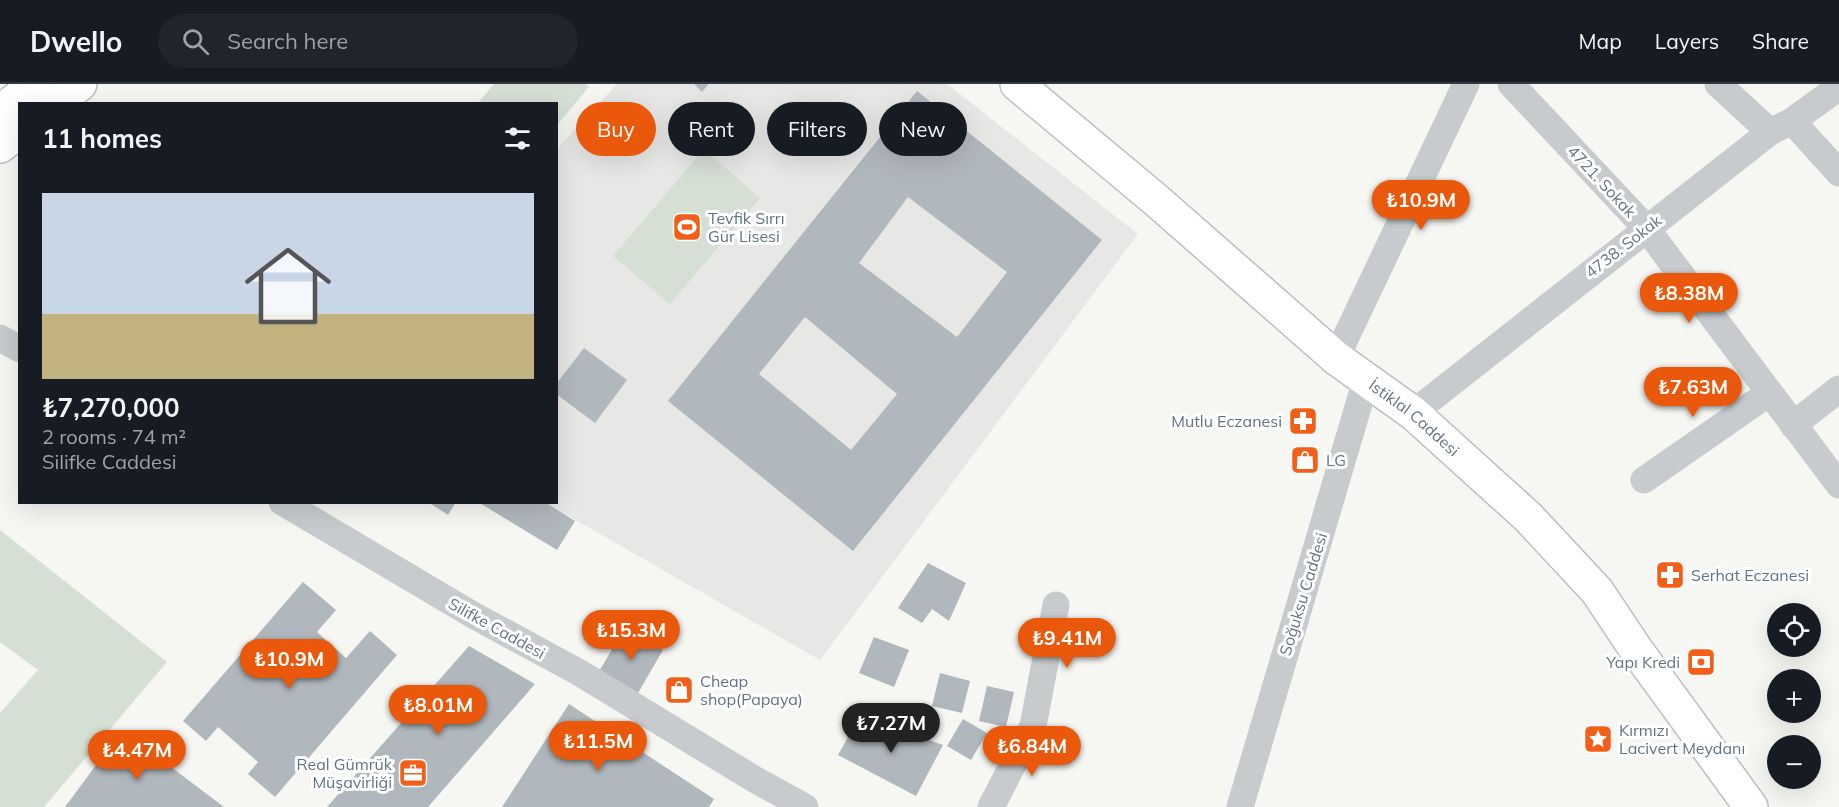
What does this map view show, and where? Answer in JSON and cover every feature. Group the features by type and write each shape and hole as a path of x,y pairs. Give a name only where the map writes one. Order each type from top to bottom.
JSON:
{"main road":[{"path":"0,112 36,84"},
{"path":"58,102 80,84"},
{"name":"İstiklal Caddesi","path":"1017,84 1156,200 1336,358 1413,413 1528,517 1597,591 1635,648 1751,807"},
{"path":"0,146 18,132"}],"street":[{"path":"1336,358 1466,84"},
{"name":"4721. Sokak","path":"1510,84 1646,228 1839,485"},
{"path":"1718,84 1781,127 1839,173"},
{"name":"4738. Sokak","path":"1413,413 1646,228 1781,127 1839,87"},
{"path":"0,338 18,348"},
{"name":"Soğuksu Caddesi","path":"1240,807 1366,380"},
{"path":"1793,425 1839,389"},
{"path":"1644,480 1769,393"},
{"name":"Silifke Caddesi","path":"285,504 805,807"},
{"path":"991,807 1033,726 1056,605"}],"shaded area":[{"path":"494,84 586,84 589,87 558,124 558,102 479,102"},
{"path":"617,84 947,84 1138,234 820,660 548,504 558,504 558,148 576,128 576,156 656,156 656,102 600,102"},
{"name":"Tevfik Sırrı Gür Lisesi","path":"698,156 712,156 760,198 670,304 613,256"},
{"path":"0,530 167,662 44,807 0,807 0,713 38,670 0,642"}],"building":[{"path":"694,84 709,84 702,92"},
{"name":"Tevfik Sırrı Gür Lisesi","path":"917,91 931,102 908,102"},
{"name":"Tevfik Sırrı Gür Lisesi","path":"967,131 1102,240 853,551 668,401 879,138 879,156 967,156","holes":["908,197 1007,272 957,337 859,263","805,317 897,394 851,450 759,374"]},
{"path":"584,348 627,380 595,423 558,395 558,381"},
{"path":"431,504 455,504 448,515"},
{"path":"481,504 548,504 575,521 557,550"},
{"path":"928,563 966,583 949,621 932,609 922,623 898,608"},
{"path":"303,582 336,610 317,632 346,658 370,631 397,655 275,797 248,774 258,762 218,727 206,741 183,721"},
{"path":"624,629 663,650 638,693 598,673"},
{"path":"874,637 909,650 894,687 859,673"},
{"path":"469,646 535,684 428,807 327,807"},
{"path":"940,673 970,681 962,713 932,706"},
{"path":"987,686 1014,692 1006,727 979,721"},
{"path":"569,704 714,799 709,807 502,807"},
{"path":"860,716 943,745 916,796 838,755"},
{"path":"963,719 987,733 971,760 947,746"},
{"path":"122,730 224,807 65,807"}],"place":[{"name":"Tevfik Sırrı Gür Lisesi","path":"687,227"},
{"name":"Mutlu Eczanesi","path":"1303,421"},
{"name":"LG","path":"1305,460"},
{"name":"Serhat Eczanesi","path":"1670,575"},
{"name":"Yapı Kredi","path":"1701,662"},
{"name":"Cheap shop(Papaya)","path":"679,690"},
{"name":"Kırmızı Lacivert Meydanı","path":"1598,739"},
{"name":"Real Gümrük Müşavirliği","path":"413,773"}]}
